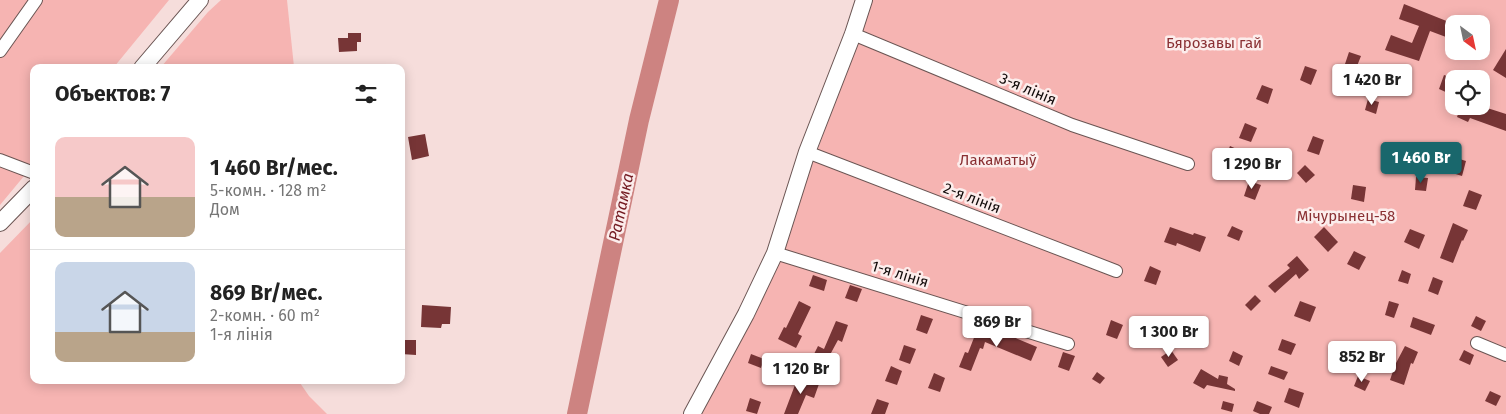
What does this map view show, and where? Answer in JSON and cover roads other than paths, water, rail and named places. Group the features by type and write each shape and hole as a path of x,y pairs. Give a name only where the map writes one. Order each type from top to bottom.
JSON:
{"street":[{"path":"0,51 36,0"},
{"path":"145,64 200,0"},
{"path":"692,414 777,253 855,35 864,0"},
{"name":"3-я лінія","path":"855,35 1072,126 1188,164"},
{"name":"2-я лінія","path":"811,154 1116,271"},
{"path":"0,160 30,171"},
{"path":"0,223 30,192"},
{"name":"1-я лінія","path":"777,253 1068,344"},
{"path":"1477,343 1506,355"}],"waterway":[{"name":"Ратамка","path":"577,414 639,120 669,0"}],"park label":[{"name":"Бярозавы гай","path":"1214,43"},
{"name":"Лакаматыў","path":"998,160"},
{"name":"Мічурынец-58","path":"1346,216"}]}
